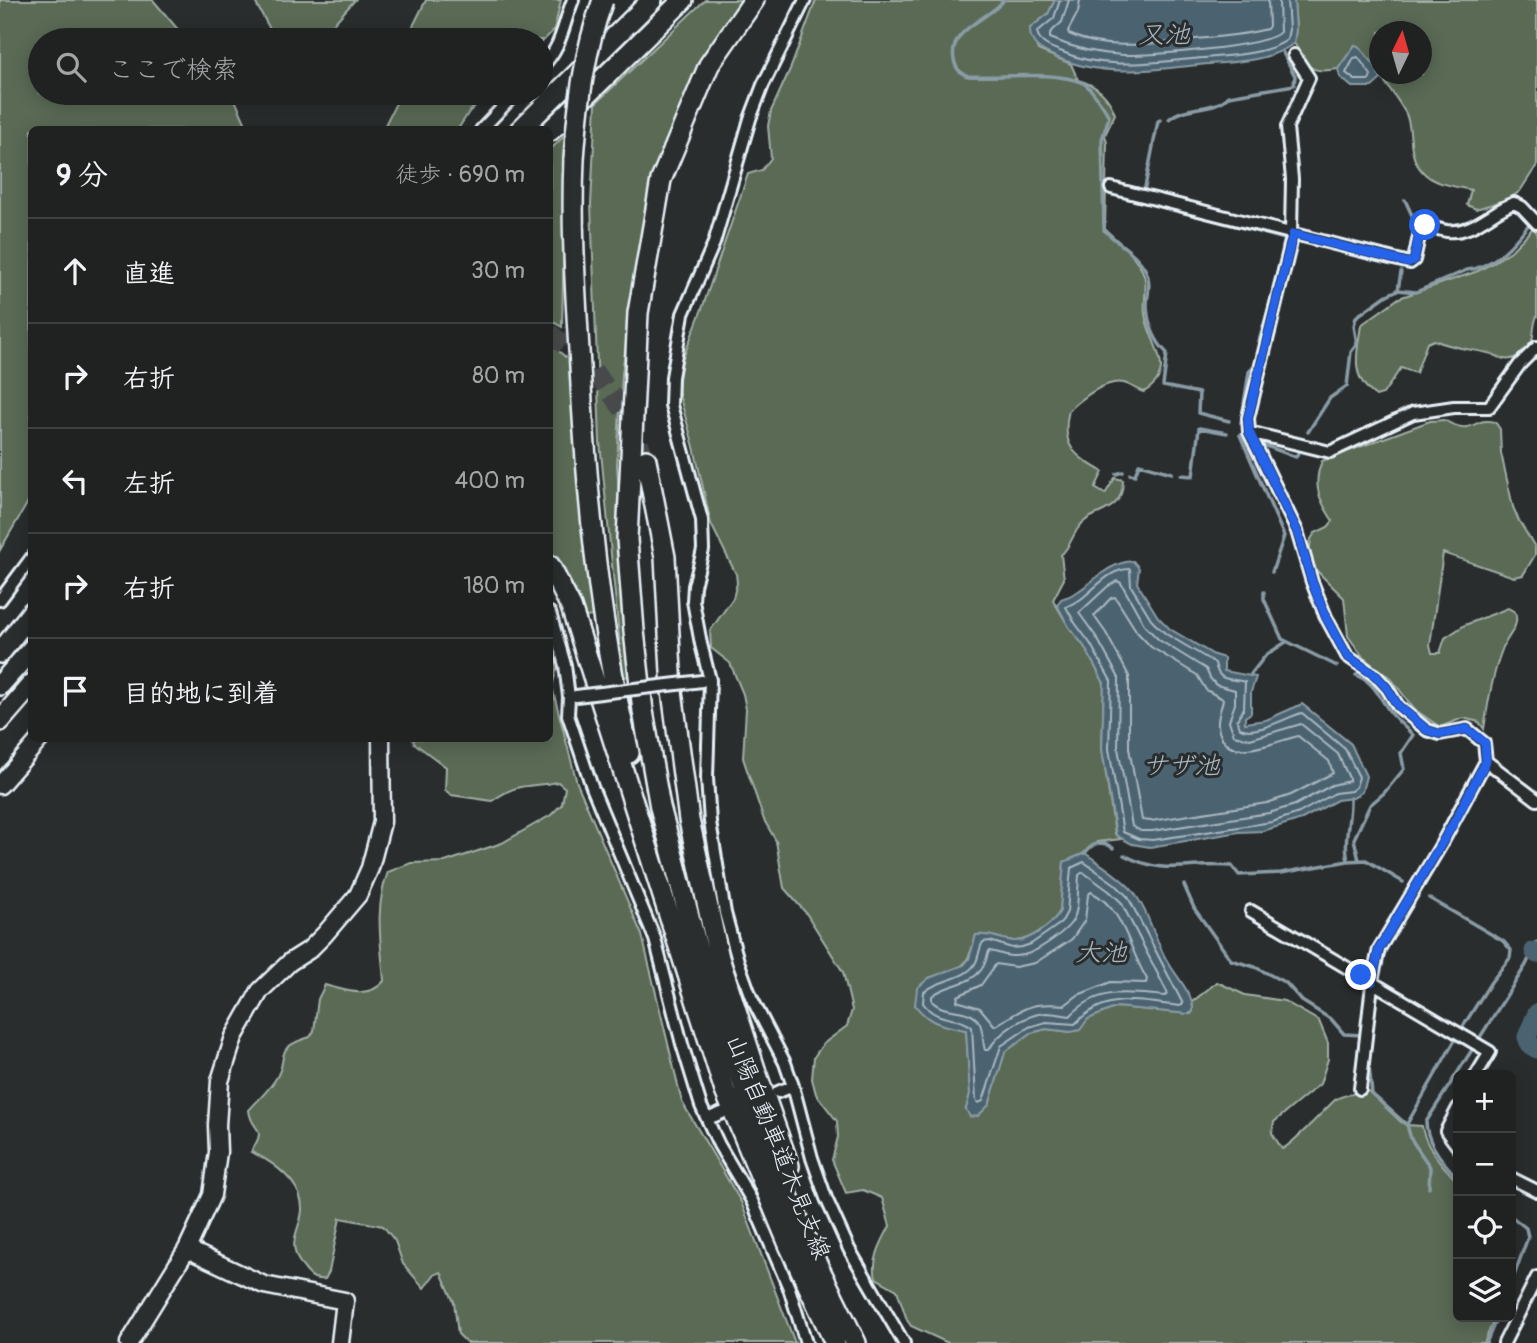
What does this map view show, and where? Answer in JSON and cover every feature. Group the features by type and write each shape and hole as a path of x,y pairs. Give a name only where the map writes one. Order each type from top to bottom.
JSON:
{"highway":[{"path":"604,0 585,63 577,114 574,159 574,256 592,537 619,710 684,965"},
{"path":"553,98 652,0"},
{"path":"553,128 683,0"},
{"path":"754,0 709,65 661,180 638,313 627,539 643,711 660,807 677,878 701,962 744,1087 846,1338"},
{"path":"524,126 545,105"},
{"path":"646,460 665,557 672,691 689,820 719,958 790,1167 827,1258 846,1338"},
{"path":"553,572 571,607 684,965"},
{"path":"0,653 28,617"},
{"path":"0,685 28,654"},
{"path":"0,721 28,689"},
{"name":"山陽自動車道木見支線","path":"684,965 726,1091 790,1247 846,1338"}],"street":[{"path":"553,52 564,32 573,0"},
{"path":"805,0 776,56 750,119 714,243 683,314 672,377 671,405 702,520 703,550 693,601 706,680 710,822 723,901 747,985 785,1063 793,1086 812,1158 826,1198 849,1249 904,1343"},
{"path":"1294,55 1309,78 1287,127 1292,179 1292,234 1248,418 1249,432 1297,531 1312,582 1326,617 1347,656 1376,676 1398,706 1427,730 1440,734 1467,729 1485,743 1486,761 1446,836 1379,949 1372,982 1360,1088"},
{"path":"485,126 505,105"},
{"path":"1111,188 1409,263 1415,258 1420,232 1424,226 1460,231 1474,226 1492,212 1514,203 1522,206 1537,223"},
{"path":"1249,432 1330,452 1413,414 1454,407 1489,407 1520,364 1537,347"},
{"path":"0,600 28,562"},
{"path":"553,623 573,697 569,715 592,787 655,939 682,1044 707,1119 752,1201 789,1288 806,1343"},
{"path":"573,697 706,680"},
{"path":"0,785 38,742"},
{"path":"129,1343 187,1249 212,1195 218,1152 220,1081 234,1037 260,991 324,935 358,895 370,868 382,822 381,742"},
{"path":"1486,761 1537,800"},
{"path":"1251,911 1489,1052 1479,1070"},
{"path":"778,1092 793,1086"},
{"path":"707,1119 722,1113"},
{"path":"1453,1118 1446,1131 1453,1140"},
{"path":"1516,1180 1537,1191"},
{"path":"187,1249 264,1285 345,1301 340,1343"},
{"path":"1504,1343 1537,1277"}],"green space":[{"path":"0,0 153,0 177,28 28,28 28,105 237,105 247,126 28,126 28,502 0,550"},
{"path":"254,0 355,0 330,28 269,28"},
{"path":"426,0 561,0 553,31 553,28 412,28"},
{"path":"705,0 745,0 702,61 659,160 634,279 622,374 617,465 630,676 623,677 600,442 591,204 596,103"},
{"path":"816,0 1055,0 1048,14 1030,28 1038,50 1071,64 1078,80 1101,92 1115,114 1105,135 1105,229 1130,253 1142,270 1147,324 1161,365 1155,383 1144,392 1124,383 1109,384 1069,410 1067,422 1068,441 1072,448 1085,461 1103,472 1095,488 1105,494 1115,478 1123,480 1118,500 1113,506 1085,521 1061,555 1064,579 1053,600 1084,646 1104,683 1102,749 1115,834 1121,839 1097,842 1085,853 1064,862 1060,911 1040,931 1014,941 976,935 969,956 962,966 929,978 915,1005 937,1023 966,1030 970,1094 966,1109 989,1105 1005,1052 1031,1033 1046,1029 1071,1032 1088,1019 1117,1007 1191,1014 1192,1002 1217,982 1245,995 1284,1001 1319,1021 1328,1043 1328,1059 1320,1084 1274,1122 1272,1133 1282,1149 1335,1100 1365,1088 1401,1122 1422,1126 1431,1149 1453,1176 1453,1322 1493,1322 1484,1343 948,1343 911,1326 897,1290 876,1278 876,1258 890,1226 882,1198 863,1190 846,1193 832,1160 838,1137 837,1121 816,1094 812,1079 814,1057 823,1044 847,1026 852,1010 843,972 806,913 784,888 776,841 764,820 743,758 746,709 743,694 730,663 711,648 710,631 733,598 737,583 736,574 711,524 678,391 680,366 748,174 762,170 771,158 768,126 771,111"},
{"path":"1294,0 1537,0 1537,165 1520,191 1509,199 1476,209 1467,205 1471,190 1444,184 1422,171 1413,155 1406,114 1386,84 1432,84 1432,21 1369,21 1369,61 1355,45 1338,69 1320,70 1310,67 1294,43"},
{"path":"395,105 476,105 460,126 384,126"},
{"path":"566,134 562,327 553,322 553,147"},
{"path":"1533,228 1537,233 1537,316 1531,345 1527,350 1514,358 1504,359 1434,340 1427,343 1416,373 1401,368 1383,394 1376,396 1367,389 1358,373 1357,364 1361,325 1399,298 1491,264 1511,251"},
{"path":"553,347 569,360 594,616 586,617 553,556"},
{"path":"1444,420 1462,427 1487,421 1495,422 1500,429 1501,453 1513,507 1535,547 1535,555 1523,575 1514,577 1443,553 1430,645 1432,653 1440,653 1445,638 1465,625 1508,608 1515,612 1515,626 1496,667 1484,729 1479,722 1463,718 1440,727 1414,709 1390,677 1363,657 1348,636 1344,598 1310,563 1311,539 1315,533 1328,527 1333,521 1318,492 1322,461 1430,421"},
{"path":"553,647 558,663 553,683"},
{"path":"553,691 577,783 642,935 682,1102 741,1202 795,1343 467,1343 458,1334 454,1302 441,1272 434,1275 424,1288 403,1264 395,1241 383,1226 340,1218 329,1272 325,1279 310,1275 298,1259 294,1240 302,1214 299,1194 279,1169 251,1152 259,1132 249,1110 275,1080 286,1050 298,1041 310,1037 314,1031 318,999 325,985 364,992 378,987 384,981 380,912 388,872 411,863 445,862 502,843 551,815 562,804 565,788 558,782 510,790 492,801 451,795 445,790 446,767 414,743 553,742"}],"water":[{"name":"又池","path":"1055,0 1294,0 1294,43 1271,55 1244,61 1139,70 1088,67 1046,52 1037,47 1032,39 1030,28 1048,14"},
{"path":"1355,45 1358,46 1369,58 1369,84 1375,84 1372,87 1352,87 1340,77 1338,69"},
{"name":"サザ池","path":"1133,561 1139,568 1137,583 1158,617 1170,629 1224,658 1224,671 1256,677 1251,692 1251,713 1245,717 1245,723 1266,720 1302,704 1351,744 1366,776 1362,792 1353,798 1337,800 1302,819 1263,831 1239,832 1150,847 1132,844 1116,835 1102,749 1104,683 1057,605 1061,599 1080,590 1103,572"},
{"name":"大池","path":"1085,853 1122,880 1138,898 1166,959 1190,998 1193,1012 1188,1014 1117,1007 1088,1019 1080,1030 1071,1032 1046,1029 1031,1033 1005,1052 989,1105 978,1116 970,1117 966,1109 970,1094 966,1030 926,1017 915,1005 917,988 929,978 964,965 969,959 976,935 1014,941 1034,935 1047,926 1060,911 1064,862"}],"waterway":[{"path":"1004,0 971,25 957,40 954,49 956,66 968,76 1042,76 1071,79 1083,83 1094,93 1109,117 1102,139 1104,230 1132,253 1148,275 1148,317 1158,343 1167,353 1163,386 1199,393 1198,413 1229,421"},
{"path":"1169,119 1183,111 1216,104 1229,96 1294,85 1295,76 1282,51"},
{"path":"1145,187 1160,120"},
{"path":"1405,200 1416,224 1411,245"},
{"path":"1142,201 1285,239 1283,247"},
{"path":"1308,432 1330,398 1347,386 1351,352 1357,344 1354,326 1356,317 1398,290 1416,292 1486,264 1503,253 1530,223"},
{"path":"1273,288 1281,259"},
{"path":"1398,290 1401,272"},
{"path":"1259,341 1271,300"},
{"path":"1241,423 1249,372 1255,365 1258,352"},
{"path":"1181,475 1193,476 1199,428 1227,433"},
{"path":"1240,435 1284,536 1272,572"},
{"path":"1258,443 1296,457 1298,453"},
{"path":"1130,474 1135,475 1139,464 1172,473"},
{"path":"1116,474 1123,472"},
{"path":"1264,592 1264,599 1282,639 1337,666"},
{"path":"1251,674 1266,655 1286,642"},
{"path":"1356,675 1371,685 1391,714 1413,735 1401,753 1404,769 1370,805 1354,839 1359,860"},
{"path":"1348,861 1346,845 1350,798"},
{"path":"1085,853 1098,843 1113,848"},
{"path":"1124,855 1139,862 1165,867 1232,866 1239,875 1281,873 1366,860 1403,882"},
{"path":"1184,885 1194,908 1231,960 1255,967 1286,983 1302,1001 1332,1020 1344,1034 1362,1035"},
{"path":"1429,898 1503,941 1511,950 1510,958 1462,1028"},
{"path":"1453,1172 1432,1145 1426,1122 1526,965 1537,942"},
{"path":"1534,951 1537,954"},
{"path":"1537,1013 1527,1037 1530,1045 1537,1049"},
{"path":"1407,1124 1455,1040"},
{"path":"1369,1066 1372,1094 1407,1125 1411,1139 1430,1167 1429,1188"},
{"path":"1516,1220 1526,1228 1528,1237 1516,1270"},
{"path":"1486,1343 1495,1322"}],"tunnel":[{"path":"553,336 593,370 628,416 646,460"}],"route":[{"path":"1361,975 1372,982 1379,949 1456,819 1486,761 1485,743 1467,729 1440,734 1427,730 1398,706 1376,676 1347,656 1326,617 1312,582 1297,531 1249,432 1248,418 1293,234 1409,263 1414,260 1420,230 1425,225"}]}
